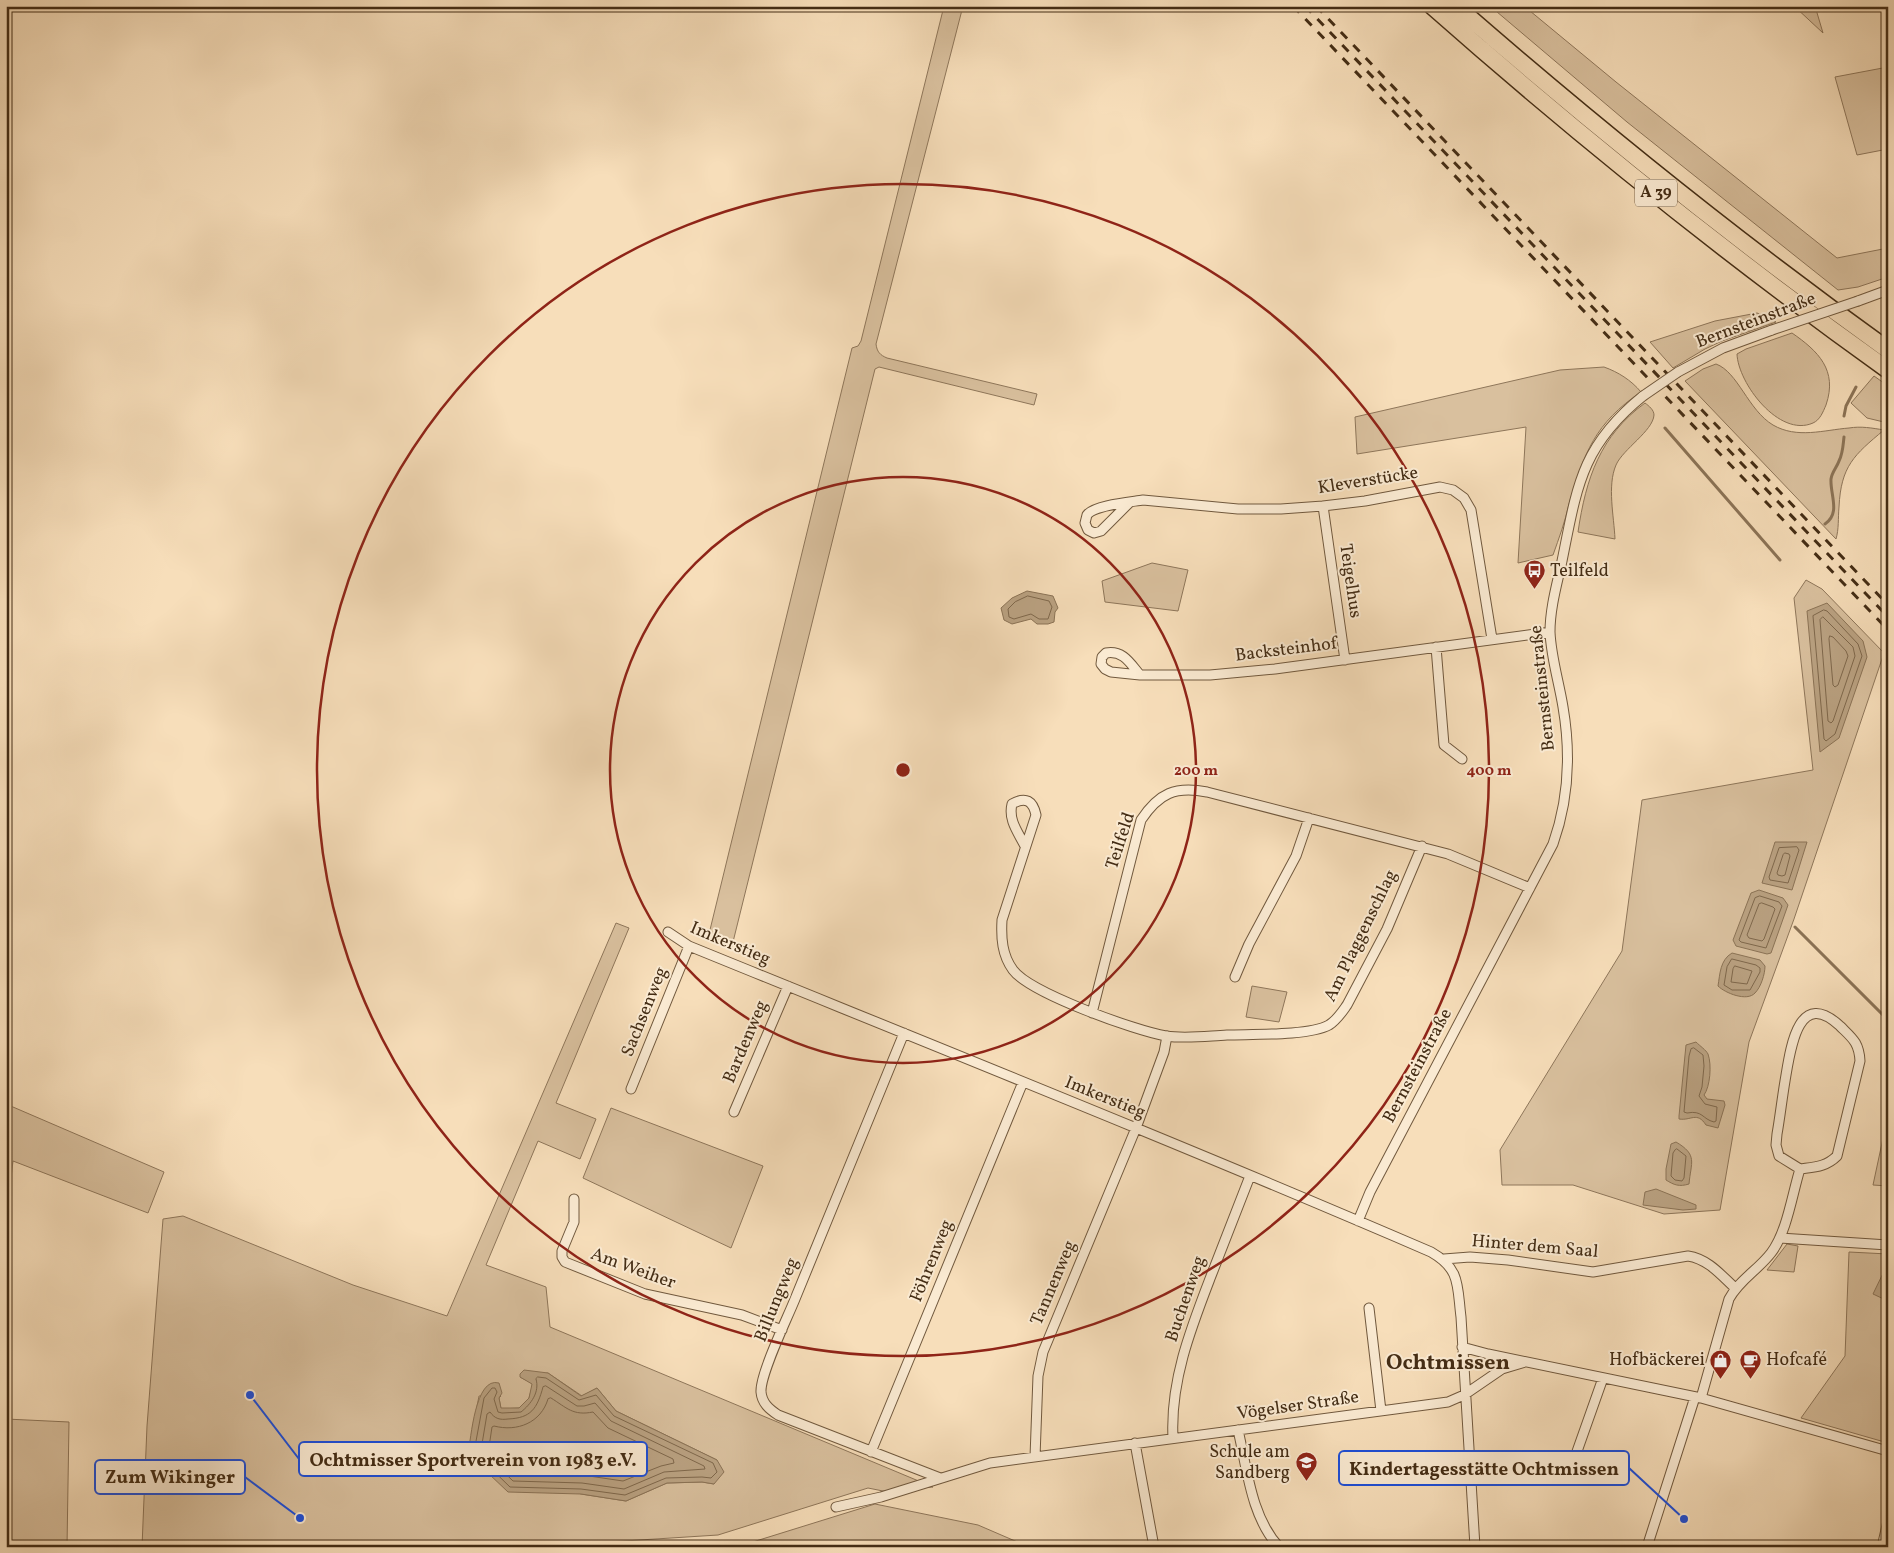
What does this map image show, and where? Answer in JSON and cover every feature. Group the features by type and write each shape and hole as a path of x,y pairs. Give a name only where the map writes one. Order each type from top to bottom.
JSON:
{"highway":[{"name":"A 39","path":"1432,6 1556,112 1720,244 1820,321 1888,370"},
{"name":"A 39","path":"1456,6 1613,139 1728,230 1888,350"}],"street":[{"name":"Bernsteinstraße","path":"1358,1221 1370,1192 1553,844 1561,820 1568,773 1566,734 1550,632 1552,611 1574,502 1584,468 1604,433 1622,412 1678,372 1723,348 1888,290"},
{"name":"Kleverstücke","path":"1130,502 1101,532 1094,533 1088,530 1085,523 1087,515 1092,511 1130,502 1143,500 1238,509 1323,506 1365,501 1440,487 1454,490 1464,498 1471,510 1492,639"},
{"name":"Teigelhus","path":"1323,506 1346,660"},
{"name":"Backsteinhof","path":"1140,675 1210,675 1275,669 1550,632"},
{"path":"1436,647 1444,745 1462,759"},
{"name":"Teilfeld","path":"1092,1013 1141,820 1149,808 1160,798 1174,791 1191,789 1422,846 1472,862 1530,888"},
{"name":"Am Plaggenschlag","path":"1025,846 1010,812 1012,804 1019,800 1028,801 1034,806 1036,815 1002,920 1001,936 1004,954 1014,971 1027,982 1092,1013 1167,1036 1287,1033 1329,1025 1339,1017 1347,1006 1387,929 1422,846"},
{"path":"1235,977 1248,944 1296,856 1309,818"},
{"name":"Imkerstieg","path":"668,932 689,946 1136,1128 1444,1259"},
{"name":"Sachsenweg","path":"631,1089 689,946"},
{"name":"Bardenweg","path":"734,1112 788,986"},
{"path":"1818,1013 1829,1017 1856,1042 1860,1051 1860,1061 1837,1156 1831,1162 1820,1166 1800,1169 1779,1156 1776,1145 1777,1134 1794,1036 1800,1023 1807,1016 1818,1013"},
{"name":"Billungweg","path":"904,1033 782,1330 763,1380 761,1392 763,1401 768,1409 778,1415 941,1478"},
{"path":"1136,1128 1164,1052 1167,1036"},
{"name":"Föhrenweg","path":"871,1452 1023,1082"},
{"name":"Tannenweg","path":"1035,1457 1038,1376 1043,1352 1136,1128"},
{"path":"1647,1547 1725,1312 1735,1288 1763,1263 1780,1238 1800,1169"},
{"name":"Buchenweg","path":"1173,1438 1172,1420 1177,1382 1191,1327 1250,1176"},
{"name":"Am Weiher","path":"574,1199 574,1222 562,1251 562,1258 565,1262 645,1294 742,1315 782,1330"},
{"path":"1780,1238 1888,1245"},
{"name":"Hinter dem Saal","path":"1444,1259 1470,1257 1508,1260 1593,1272 1688,1256 1707,1262 1735,1288"},
{"path":"1444,1259 1453,1269 1456,1281 1475,1547"},
{"path":"1370,1308 1381,1411"},
{"path":"1462,1347 1698,1398 1888,1451"},
{"name":"Vögelser Straße","path":"836,1507 881,1496 981,1465 1448,1402 1464,1394 1502,1369 1525,1362"},
{"path":"1569,1474 1603,1378"},
{"path":"1238,1430 1255,1503 1264,1525 1279,1547"},
{"path":"1135,1443 1154,1547"},
{"path":"1882,1547 1888,1521"}],"shaded area":[{"path":"944,6 963,6 876,347 882,356 887,358 1037,394 1034,405 879,367 875,369 731,950 708,938 852,348 858,346 861,341"},
{"path":"1490,6 1524,6 1616,82 1837,258 1888,248 1888,277 1858,287 1838,290 1627,122"},
{"path":"1794,6 1815,6 1823,33"},
{"path":"1888,67 1888,149 1857,155 1835,77"},
{"path":"1757,313 1769,317 1776,322 1722,341 1673,368 1650,342 1715,321"},
{"path":"1792,333 1817,354 1827,372 1829,382 1829,393 1821,416 1813,423 1800,426 1787,423 1763,405 1745,379 1739,366 1737,354"},
{"path":"1716,364 1724,368 1731,375 1764,418 1782,429 1801,433 1858,427 1884,430 1857,455 1846,471 1840,493 1836,539 1685,381 1703,369"},
{"path":"1604,367 1624,377 1641,392 1612,415 1593,440 1580,469 1553,555 1518,563 1526,427 1357,454 1355,417 1560,370"},
{"path":"1874,376 1888,386 1888,423 1867,418 1851,403"},
{"path":"1645,403 1653,411 1652,421 1649,427 1620,459 1613,473 1611,492 1615,539 1578,532 1581,512 1591,476 1606,444 1617,429"},
{"path":"1152,563 1188,570 1178,611 1105,602 1102,581"},
{"path":"1806,580 1822,589 1884,653 1794,919 1749,1042 1720,1210 1664,1214 1573,1185 1502,1185 1500,1150 1622,951 1642,800 1813,770 1794,598"},
{"path":"616,923 629,928 556,1103 596,1119 580,1159 538,1141 486,1265 546,1287 550,1327 933,1487 883,1491 868,1488 718,1535 530,1547 142,1547 147,1426 163,1219 183,1216 353,1285 447,1316","holes":["548,1373 582,1396 597,1388 616,1411 717,1460 714,1484 702,1482 667,1483 626,1501 581,1494 468,1454 479,1396 501,1396 499,1398 501,1409 519,1408 529,1398 533,1384 520,1377"]},
{"path":"1252,986 1287,992 1279,1022 1246,1017"},
{"path":"6,1104 164,1172 148,1213 13,1161 6,1220"},
{"path":"611,1108 763,1166 731,1248 583,1178"},
{"path":"1888,1115 1888,1186 1873,1185"},
{"path":"1787,1244 1798,1246 1794,1272 1767,1270"},
{"path":"1849,1252 1888,1254 1888,1443 1801,1418 1845,1356"},
{"path":"6,1419 69,1422 67,1547 6,1547"},
{"path":"875,1504 978,1525 1029,1547 743,1547 743,1545"}],"water":[{"path":"1027,591 1053,596 1058,608 1055,612 1054,622 1037,624 1031,619 1012,624 1004,620 1001,608 1012,598"},
{"path":"1827,603 1863,641 1867,657 1839,738 1820,752 1807,611"},
{"path":"1775,842 1807,842 1792,890 1762,883"},
{"path":"1759,890 1783,898 1788,905 1771,953 1767,954 1736,946 1733,940 1751,893"},
{"path":"1732,953 1760,960 1765,966 1761,984 1751,996 1736,996 1718,986 1723,963"},
{"path":"1696,1042 1707,1052 1709,1059 1709,1081 1704,1095 1707,1099 1724,1101 1725,1105 1718,1128 1706,1125 1697,1117 1679,1119 1686,1045"},
{"path":"1676,1142 1688,1151 1692,1160 1689,1184 1677,1185 1666,1180 1666,1169 1671,1144"},
{"path":"1656,1189 1696,1205 1696,1209 1683,1210 1643,1205 1645,1192"},
{"path":"1888,1263 1888,1301 1873,1294"},
{"path":"524,1370 548,1373 581,1396 597,1388 616,1411 717,1460 724,1472 714,1484 702,1482 667,1483 626,1501 581,1494 508,1492 468,1454 476,1410 484,1389 491,1383 499,1383 502,1393 499,1398 501,1408 519,1408 529,1398 532,1384 520,1377"}],"waterway":[{"path":"1844,416 1846,406 1856,387"},
{"path":"1665,428 1780,560"},
{"path":"1825,524 1833,515 1834,503 1831,479 1843,449 1844,437"},
{"path":"1795,927 1888,1020"}],"railway":[{"path":"1293,6 1888,630"},
{"path":"1305,6 1888,617"},
{"path":"1316,6 1888,605"}],"place":[{"name":"Teilfeld","path":"1534,590"},
{"name":"Hofbäckerei","path":"1721,1379"},
{"name":"Hofcafé","path":"1750,1379"},
{"name":"Ochtmisser Sportverein von 1983 e.V.","path":"250,1395"},
{"name":"Schule am Sandberg","path":"1306,1481"},
{"name":"Zum Wikinger","path":"300,1518"},
{"name":"Kindertagesstätte Ochtmissen","path":"1684,1519"}],"district":[{"name":"Ochtmissen","path":"1448,1363"}]}
